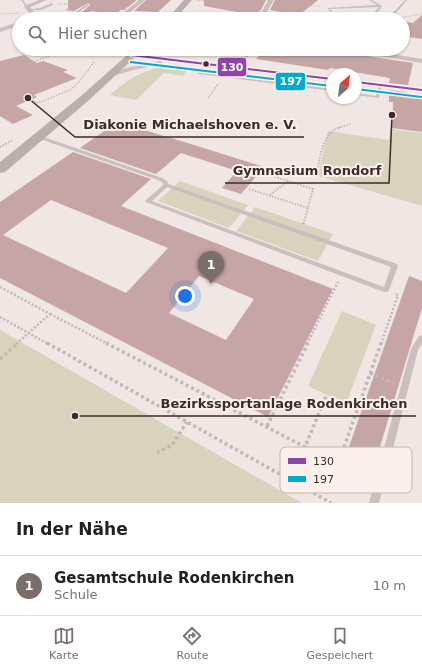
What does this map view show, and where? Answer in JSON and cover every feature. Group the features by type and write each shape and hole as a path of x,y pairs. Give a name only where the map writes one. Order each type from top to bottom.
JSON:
{"street":[{"path":"31,12 29,9 44,0"},
{"path":"127,12 142,0"},
{"path":"177,12 188,0"},
{"path":"264,12 271,0"},
{"path":"0,30 12,26"},
{"path":"0,169 113,74 132,56"},
{"path":"154,56 177,61 326,78"},
{"path":"168,56 197,63"},
{"path":"392,56 422,61"},
{"path":"113,74 145,65 177,61"},
{"path":"362,83 422,90"}],"lane":[{"path":"22,0 29,9 40,9 52,4"},
{"path":"370,0 380,6"},
{"path":"395,12 406,0"},
{"path":"77,12 88,5"},
{"path":"332,12 328,8 380,6"},
{"path":"377,12 381,7 380,6"},
{"path":"224,76 236,68 247,56"},
{"path":"199,73 326,89"},
{"path":"362,95 378,97 380,85"},
{"path":"39,137 160,179 165,182 166,185 395,266 386,290 148,202 166,185"},
{"path":"389,447 415,349 422,338"},
{"path":"374,503 377,493"}],"path":[{"path":"52,4 77,4"},
{"path":"13,12 29,9"},
{"path":"0,15 12,12"},
{"path":"410,16 421,14 422,12"},
{"path":"23,66 49,56"},
{"path":"31,100 38,103 72,89 94,62"},
{"path":"208,98 224,76"},
{"path":"316,176 326,137 335,129 351,124"},
{"path":"0,147 13,140"},
{"path":"263,172 313,189 305,220 298,232"},
{"path":"269,195 288,180"},
{"path":"249,189 308,208"},
{"path":"266,426 340,278 348,276"},
{"path":"0,287 305,447 326,396"},
{"path":"344,447 398,295 386,290"},
{"path":"0,359 50,314"},
{"path":"0,317 280,474"},
{"path":"370,373 405,388"},
{"path":"157,453 172,445 187,422"},
{"path":"313,493 331,503"}],"shaded area":[{"path":"179,65 189,67 183,76 164,73 136,100 110,95 126,82 142,73 159,68"},
{"path":"390,129 422,133 422,206 318,176 328,131 389,140"},
{"path":"180,181 248,205 229,228 158,201"},
{"path":"255,207 333,234 318,261 236,231"},
{"path":"342,311 376,325 346,404 308,386"},
{"path":"0,330 280,490 280,493 285,493 302,503 0,503"}],"building":[{"path":"68,0 137,0 124,10 118,12 82,12 90,5 88,3 74,11 65,10 68,8"},
{"path":"146,0 171,0 158,12 134,11"},
{"path":"204,0 266,0 261,10 258,12 237,12 204,6"},
{"path":"275,0 318,0 303,12 282,12 270,10"},
{"path":"422,15 422,39 410,37 410,22 413,23"},
{"path":"26,56 37,63 43,61 68,70 63,72 77,78 34,95 37,97 16,106 33,115 13,124 0,116 0,61"},
{"path":"259,56 367,56 413,63 408,85 389,83 390,78 362,73 362,68 326,68 326,70 256,59"},
{"path":"389,90 406,92 405,95 422,97 422,132 392,128 393,102 389,102"},
{"path":"117,122 264,167 241,194 222,188 237,171 181,153 156,174 80,148"},
{"path":"73,152 151,179 121,206 333,289 268,417 0,278 0,202","holes":["51,200 168,248 126,293 3,235","199,276 254,299 226,340 169,313"]},
{"path":"409,276 422,281 422,308 380,447 349,447"}],"transit line":[{"name":"130","path":"140,56 326,78"},
{"name":"197","path":"131,62 326,85"},
{"name":"130","path":"362,83 422,90"},
{"name":"197","path":"362,90 421,97"}],"place":[{"name":"Diakonie Michaelshoven e. V.","path":"28,98"},
{"name":"Gymnasium Rondorf","path":"392,115"},
{"name":"Gesamtschule Rodenkirchen","path":"211,284"},
{"name":"Bezirkssportanlage Rodenkirchen","path":"75,416"}]}
